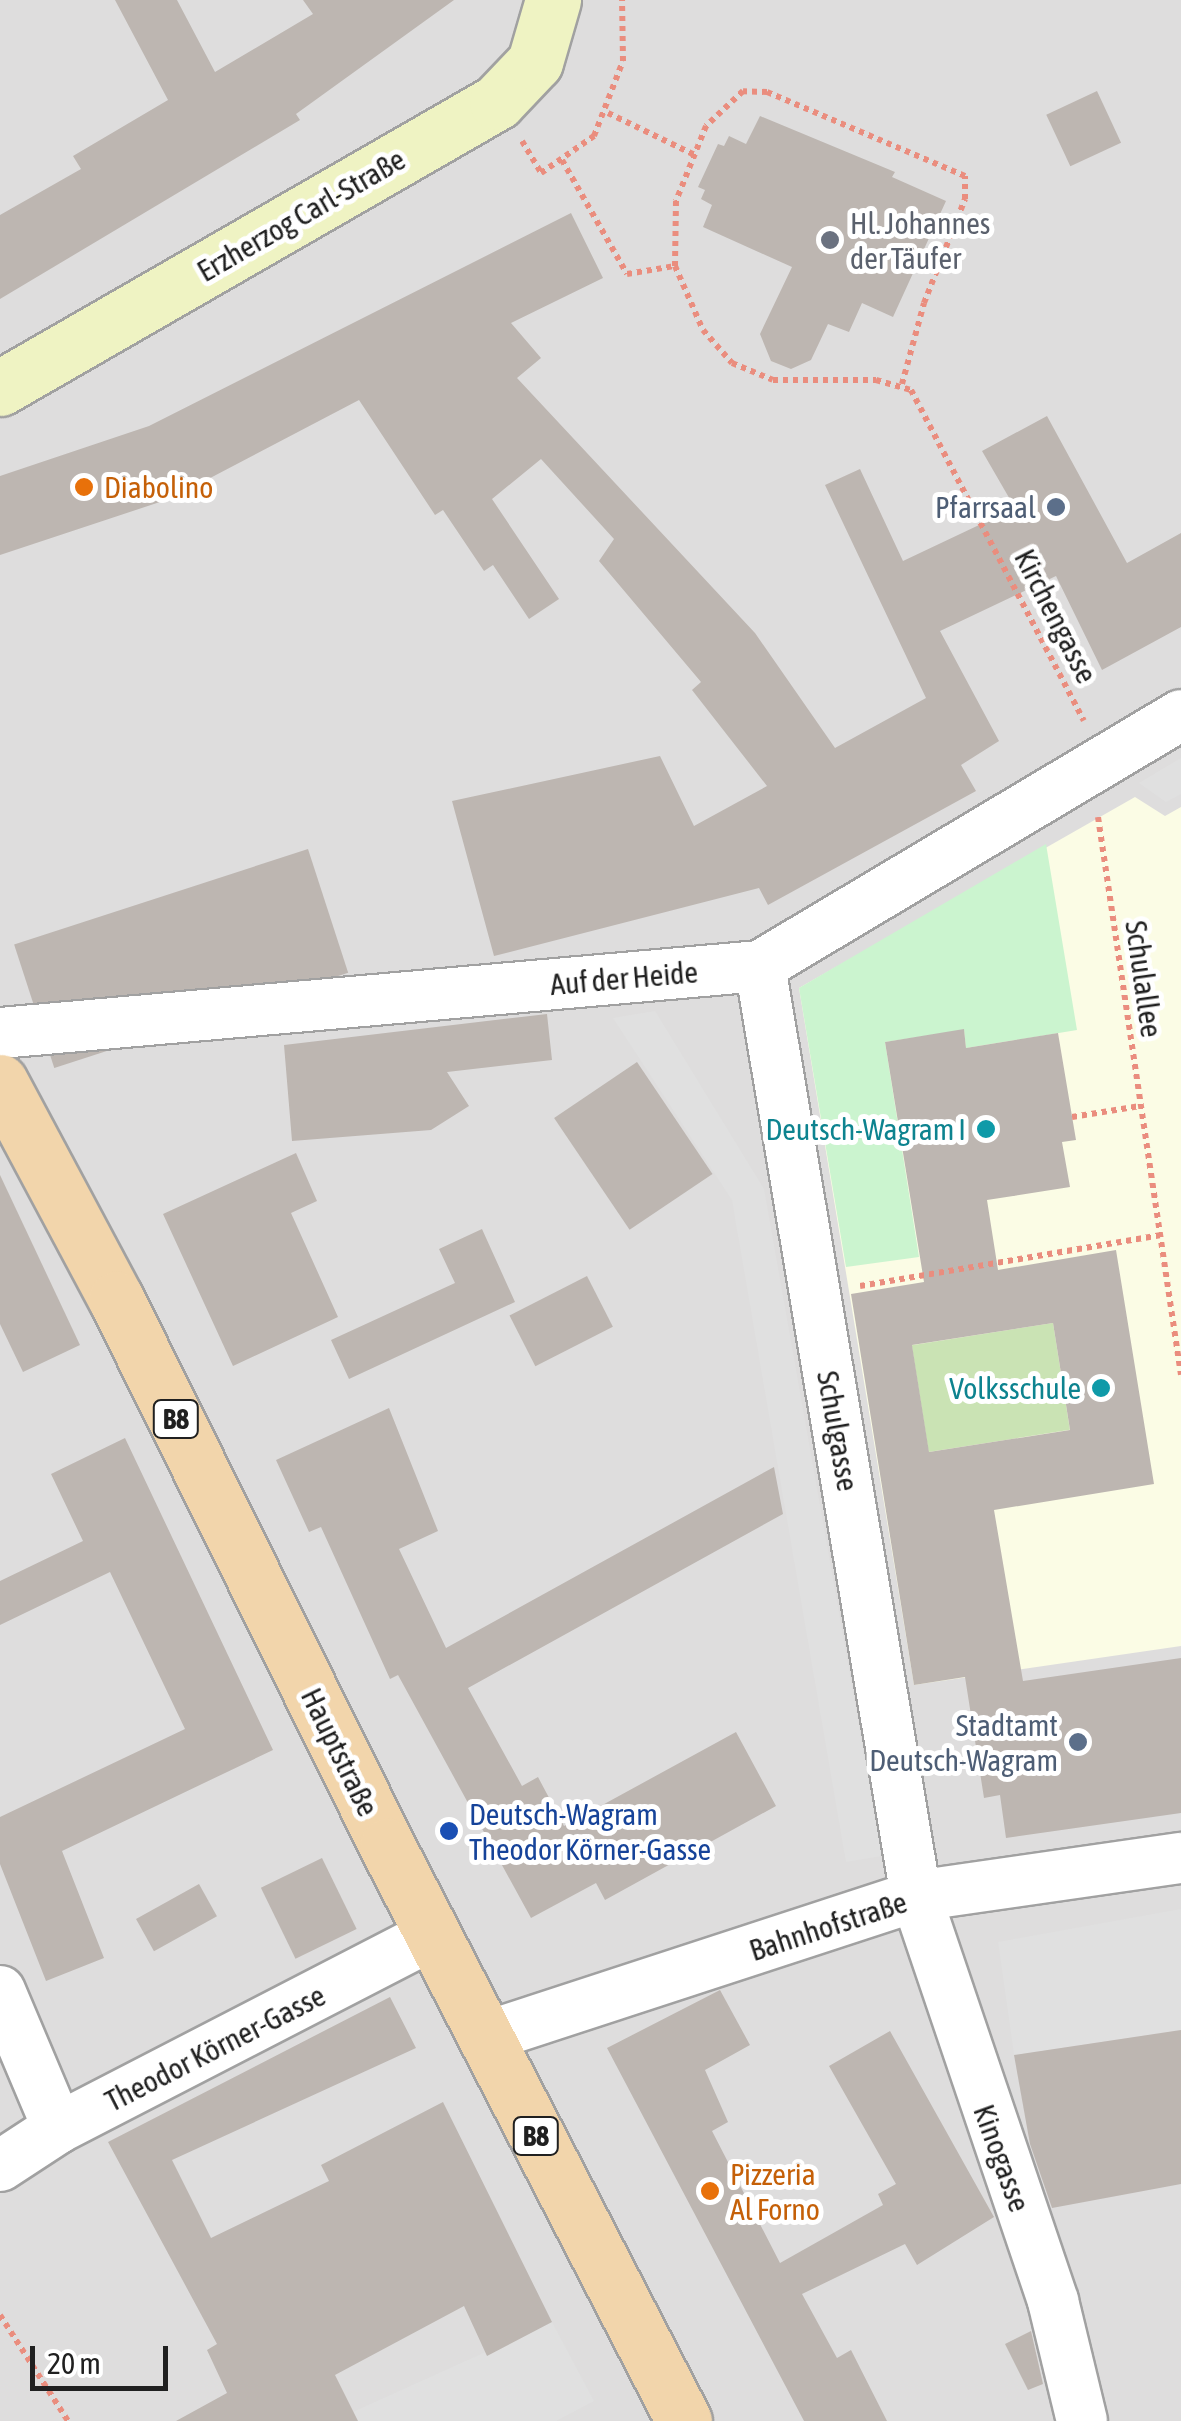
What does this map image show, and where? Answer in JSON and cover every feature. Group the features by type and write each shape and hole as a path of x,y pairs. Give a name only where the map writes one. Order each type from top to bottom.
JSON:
{"main road":[{"name":"Erzherzog Carl-Straße","path":"0,388 497,102 535,62 552,0"},
{"name":"Hauptstraße","path":"0,1082 116,1298 432,1935 684,2421"}],"street":[{"name":"Auf der Heide","path":"0,1033 760,966 1181,715"},
{"name":"Schulgasse","path":"760,966 916,1896"},
{"name":"Bahnhofstraße","path":"485,2037 916,1896 1181,1858"},
{"name":"Kinogasse","path":"916,1896 1054,2301 1080,2412"},
{"name":"Theodor Körner-Gasse","path":"0,2166 58,2128 432,1935"},
{"path":"0,1990 58,2128"}],"path":[{"path":"622,0 623,61 608,113 594,136 562,160 627,274 676,266"},
{"path":"753,89 964,176 965,199 924,304 902,384 792,383 732,362 702,330 676,266 676,201 695,155 706,126 753,89"},
{"path":"608,113 695,155"},
{"name":"Kirchengasse","path":"902,384 922,402 1084,721 1091,766"},
{"name":"Schulallee","path":"1091,766 1181,1375"},
{"path":"1072,1117 1140,1106"},
{"path":"814,1293 1160,1236"},
{"path":"0,2316 68,2421"}],"shaded area":[{"path":"0,0 1181,0 1181,2421 0,2421"},
{"path":"1181,758 1181,794 1166,802 1139,783"},
{"path":"1135,797 1165,816 1181,807 1181,1646 914,1685 799,988"},
{"path":"655,1011 764,1189 882,1856 846,1862 732,1200 613,1018"},
{"path":"1181,1909 1181,2030 1014,2055 998,1942"},
{"path":"552,2322 594,2401 556,2421 358,2421 353,2412"}],"green space":[{"path":"1046,844 1077,1030 966,1048 964,1030 885,1042 919,1257 846,1267 799,988"},
{"path":"1053,1323 1070,1430 929,1452 912,1345"}],"building":[{"path":"115,0 177,0 215,72 313,14 303,0 454,0 296,114 300,120 0,299 0,215 81,169 73,156 168,100"},
{"path":"1097,91 1121,143 1070,166 1046,115"},
{"name":"Hl. Johannes der Täufer","path":"760,116 895,172 892,177 946,201 893,317 862,303 849,332 828,324 811,360 791,369 771,361 760,334 792,267 703,227 712,205 701,199 705,190 698,187 718,144 724,146 729,136 746,144"},
{"path":"571,213 603,278 511,323 541,358 517,378 755,633 835,748 926,698 825,485 860,469 903,561 1015,508 982,451 1047,416 1127,563 1181,533 1181,627 1102,670 1056,576 940,631 999,741 961,765 976,791 768,905 759,888 494,956 452,801 660,756 694,826 767,786 692,690 701,682 599,561 614,539 541,459 492,499 559,599 529,619 493,565 484,571 443,510 435,515 359,400 172,498 0,555 0,476 149,426"},
{"path":"308,849 348,973 54,1068 14,944"},
{"path":"547,1014 552,1060 447,1072 469,1106 431,1130 292,1141 284,1045"},
{"path":"964,1029 966,1048 1058,1033 1076,1140 1062,1142 1070,1187 987,1200 998,1270 1116,1250 1154,1484 994,1510 1023,1681 1181,1658 1181,1813 1006,1838 1000,1795 984,1798 965,1677 914,1685 851,1294 924,1282 885,1042","holes":["1053,1323 1070,1430 929,1452 912,1345"]},
{"path":"637,1062 712,1174 630,1230 554,1118"},
{"path":"296,1153 317,1201 291,1213 338,1317 233,1366 163,1214"},
{"path":"0,1175 80,1345 23,1372 0,1324"},
{"path":"482,1229 515,1302 349,1379 331,1340 455,1283 439,1249"},
{"path":"587,1276 613,1327 535,1366 509,1315"},
{"path":"389,1408 438,1531 399,1549 446,1648 774,1467 783,1514 468,1688 522,1786 538,1777 564,1826 736,1732 776,1806 605,1900 596,1883 531,1918 398,1675 390,1679 321,1527 309,1532 276,1460"},
{"path":"125,1438 273,1750 62,1851 104,1958 46,1981 0,1864 0,1817 185,1729 110,1572 0,1625 0,1581 83,1541 51,1474"},
{"path":"322,1858 357,1929 296,1959 261,1888"},
{"path":"199,1884 217,1916 154,1951 136,1919"},
{"path":"720,1990 750,2045 705,2070 728,2122 712,2131 780,2263 883,2205 878,2194 896,2184 829,2066 890,2031 994,2217 917,2265 905,2244 802,2294 837,2358 851,2350 887,2421 804,2421 607,2048"},
{"path":"390,1997 416,2048 172,2160 211,2238 329,2181 321,2165 443,2102 552,2322 487,2356 464,2306 335,2375 358,2421 176,2421 227,2393 207,2350 217,2344 108,2142"},
{"path":"1181,2030 1181,2184 1052,2208 1030,2144 1014,2055"},
{"path":"1031,2331 1043,2384 1028,2390 1005,2344"}],"place":[{"name":"Hl. Johannes der Täufer","path":"830,240"},
{"name":"Diabolino","path":"84,487"},
{"name":"Pfarrsaal","path":"1056,507"},
{"name":"Deutsch-Wagram I","path":"986,1129"},
{"name":"Volksschule","path":"1101,1388"},
{"name":"Stadtamt Deutsch-Wagram","path":"1078,1742"},
{"name":"Deutsch-Wagram Theodor Körner-Gasse","path":"449,1831"},
{"name":"Pizzeria Al Forno","path":"710,2191"}]}
